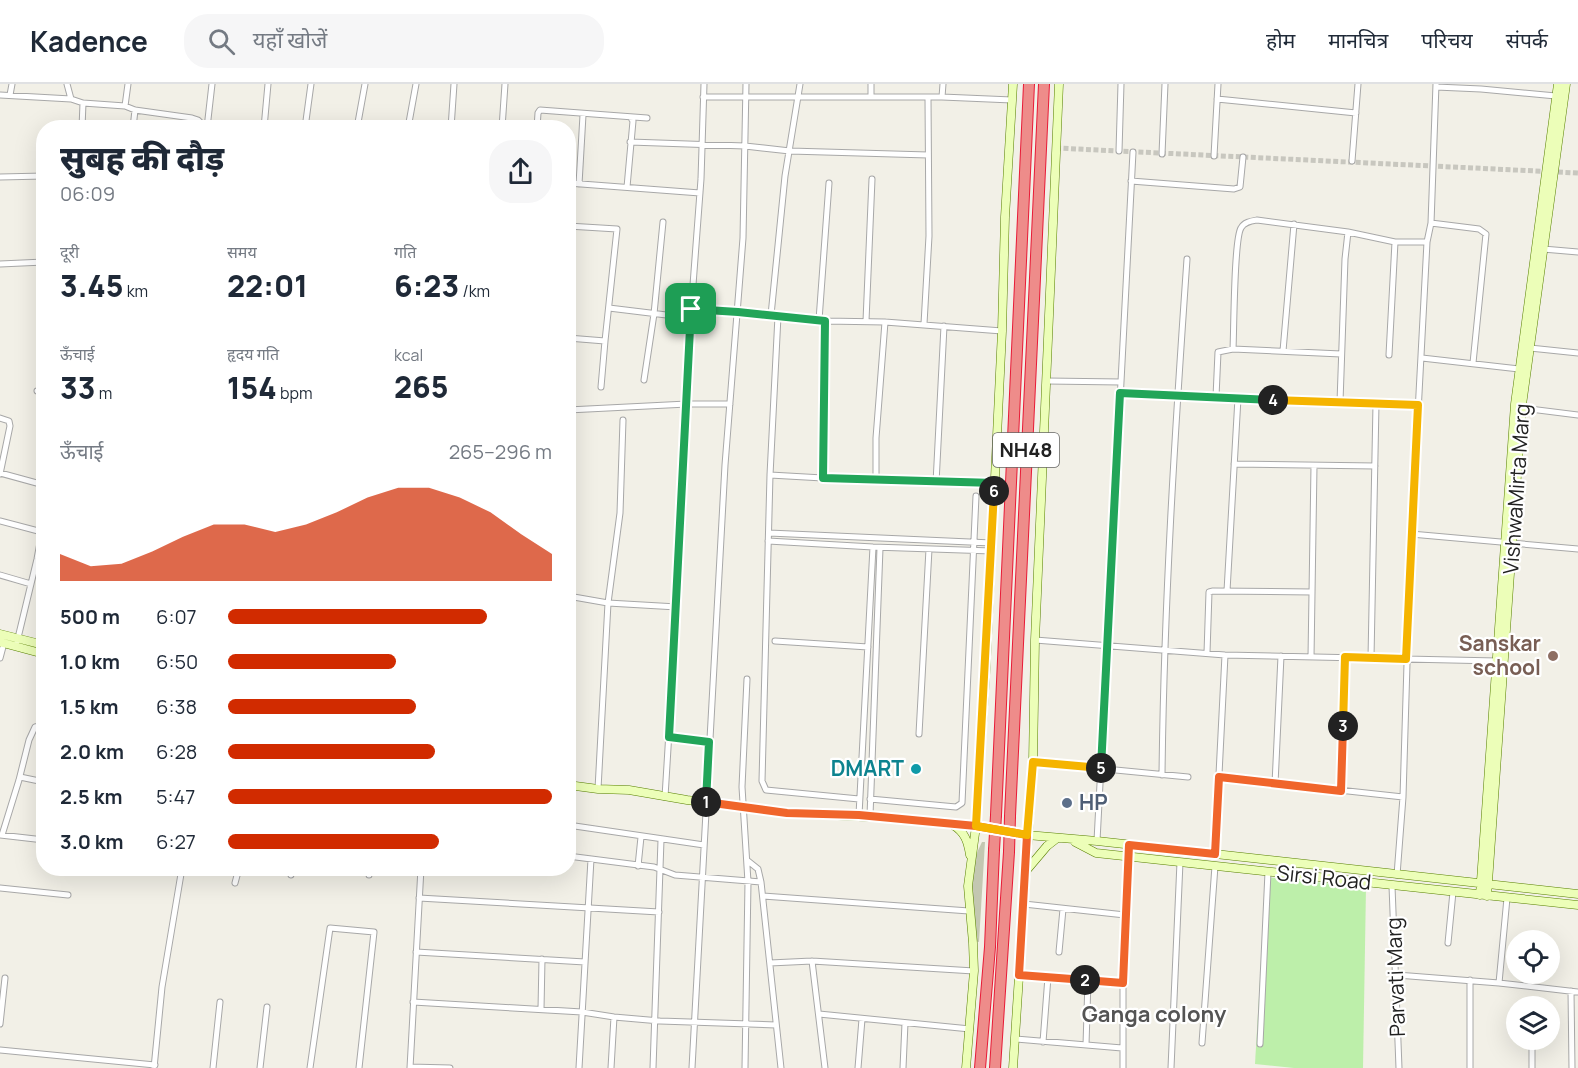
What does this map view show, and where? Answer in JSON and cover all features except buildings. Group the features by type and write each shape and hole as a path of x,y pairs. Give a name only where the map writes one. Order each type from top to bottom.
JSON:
{"highway":[{"name":"NH48","path":"980,1068 990,947 1029,84"},
{"name":"NH48","path":"995,1068 1010,852 1044,84"}],"street":[{"path":"10,95 12,84"},
{"path":"67,84 71,99"},
{"path":"125,106 128,84"},
{"path":"207,120 212,84"},
{"path":"265,120 268,84"},
{"path":"307,120 311,84"},
{"path":"358,120 365,84"},
{"path":"409,120 416,84"},
{"path":"452,120 454,84"},
{"path":"503,120 505,84"},
{"path":"665,797 691,309 700,193 704,84"},
{"path":"692,1068 709,742 743,238 747,84"},
{"path":"771,315 789,151 800,84"},
{"path":"871,84 871,97"},
{"path":"942,97 943,84"},
{"path":"966,1068 974,971 968,886 976,826 992,547 1005,217 1013,84"},
{"path":"1012,1068 1033,762 1035,640 1059,84"},
{"path":"1119,151 1121,84"},
{"path":"1162,154 1165,84"},
{"path":"1214,156 1218,84"},
{"path":"1352,161 1358,84"},
{"name":"VishwaMirta Marg","path":"1484,884 1509,543 1515,404 1558,84"},
{"name":"VishwaMirta Marg","path":"1484,896 1497,661 1522,408 1566,84"},
{"path":"1397,875 1403,798 1406,659 1418,405 1427,242 1431,223 1436,85 1481,86 1557,96"},
{"path":"0,94 71,99 83,103 125,106 135,110 198,120"},
{"path":"703,97 942,97 1012,100"},
{"path":"924,324 929,236 928,98"},
{"path":"1217,99 1356,113"},
{"path":"82,120 83,103"},
{"path":"134,120 135,110"},
{"path":"538,120 540,110 647,118"},
{"path":"579,184 583,115"},
{"path":"627,188 633,122 631,118"},
{"path":"630,142 745,146 789,151 928,154"},
{"path":"1097,841 1133,152"},
{"path":"1131,181 1234,189 1240,187 1243,157"},
{"path":"0,177 36,176"},
{"path":"866,321 872,180"},
{"path":"823,478 822,321 829,183"},
{"path":"576,184 700,193"},
{"path":"1233,349 1240,229 1245,223 1257,220 1348,232 1395,242 1427,242"},
{"path":"644,380 654,314 663,222"},
{"path":"1431,223 1479,230 1486,234 1473,363"},
{"path":"1283,351 1294,224"},
{"path":"576,226 616,229 601,387"},
{"path":"1340,402 1348,232"},
{"path":"1389,355 1395,242"},
{"path":"1543,249 1578,252"},
{"path":"1162,775 1165,650 1187,259"},
{"path":"0,264 36,262"},
{"path":"609,308 691,318"},
{"path":"691,309 822,321 924,324 1002,331"},
{"path":"778,316 770,476 763,787 766,790 859,799"},
{"path":"876,481 876,438 885,322"},
{"path":"936,483 944,326"},
{"path":"576,339 605,341"},
{"path":"1530,348 1578,353"},
{"path":"1216,397 1218,352 1233,349 1341,354"},
{"path":"1422,358 1520,369"},
{"path":"1047,381 1121,382"},
{"path":"1120,393 1418,405"},
{"path":"1227,591 1238,398"},
{"path":"576,410 730,404"},
{"path":"1371,658 1376,404"},
{"path":"1522,408 1578,415"},
{"path":"0,418 9,421 10,426 0,474 36,483"},
{"path":"598,789 608,603 620,513 623,420"},
{"path":"1234,464 1375,466"},
{"path":"1311,657 1314,466"},
{"path":"770,476 936,483 995,483"},
{"path":"870,799 956,807 962,803 976,496"},
{"path":"0,521 36,530"},
{"path":"769,533 974,542 992,547"},
{"path":"1412,534 1578,549"},
{"path":"768,541 873,548 973,551 992,547"},
{"path":"859,815 873,548"},
{"path":"870,816 880,548"},
{"path":"919,734 929,549"},
{"path":"17,642 36,560"},
{"path":"0,575 31,584"},
{"path":"1207,653 1207,596 1213,591 1312,592"},
{"path":"576,597 608,603 676,607"},
{"path":"0,634 36,650"},
{"path":"1035,640 1225,655 1497,661"},
{"path":"775,641 868,647"},
{"path":"0,658 2,643 36,644"},
{"path":"1215,854 1225,655"},
{"path":"1275,784 1281,656"},
{"path":"1341,791 1345,657"},
{"path":"744,1068 748,861 742,787 747,679"},
{"path":"36,727 29,740 20,777 1,835 36,839"},
{"path":"669,737 709,742"},
{"path":"1033,762 1188,777"},
{"path":"20,777 36,780"},
{"path":"1219,777 1403,798"},
{"name":"Sirsi Road","path":"576,786 629,790 787,813 859,815 948,823 1056,839 1097,841 1578,894"},
{"path":"948,823 956,826 966,837 971,859"},
{"path":"576,826 704,845"},
{"path":"638,866 641,837"},
{"path":"1025,872 1056,839"},
{"path":"653,1068 661,840"},
{"name":"Sirsi Road","path":"1073,840 1096,853 1578,905"},
{"path":"1123,1068 1123,983 1129,845"},
{"path":"576,857 660,869 675,875 761,882"},
{"path":"579,1068 591,859"},
{"path":"748,861 758,869 761,882 781,1068"},
{"path":"1170,1068 1180,862"},
{"path":"1202,1043 1215,866"},
{"path":"1260,1044 1268,872"},
{"path":"0,1050 154,1066 162,987 181,876"},
{"path":"235,883 237,876"},
{"path":"420,876 410,1068 450,1068"},
{"name":"Parvati Marg","path":"1392,886 1399,1068"},
{"path":"0,888 68,895"},
{"path":"1448,943 1453,892"},
{"path":"763,896 969,911"},
{"path":"419,898 659,912"},
{"path":"1499,983 1507,898"},
{"path":"1024,904 1125,915"},
{"path":"1059,952 1063,909"},
{"path":"310,1068 330,928 374,932 359,1068"},
{"path":"416,952 585,962"},
{"path":"541,1009 542,959"},
{"path":"771,963 812,961 974,971"},
{"path":"812,961 825,1068"},
{"path":"1019,975 1123,983"},
{"path":"1397,975 1470,980 1575,992 1572,1068"},
{"path":"1043,1042 1048,977"},
{"path":"0,1024 5,978"},
{"path":"1086,1045 1088,980"},
{"path":"1470,980 1470,1068"},
{"path":"213,1068 220,1002"},
{"path":"413,1002 582,1012 655,1020 776,1025"},
{"path":"260,1068 267,1007"},
{"path":"819,1014 970,1029"},
{"path":"611,1068 614,1017"},
{"path":"858,1068 862,1019"},
{"path":"903,1068 905,1023"},
{"path":"1015,1039 1122,1048"},
{"path":"1532,1050 1532,1068"}],"shaded area":[{"path":"982,842 985,842 979,942 975,941 969,891 973,861"}],"green space":[{"path":"1266,877 1366,887 1363,1068 1294,1068 1255,1064"}],"tunnel":[{"path":"1056,148 1578,173"}],"place":[{"name":"Sanskar school","path":"1553,656"},
{"name":"DMART","path":"916,769"},
{"name":"HP","path":"1067,803"}],"district":[{"name":"Ganga colony","path":"1154,1014"}],"route":[{"path":"691,309 669,737 709,742 706,802 787,813 859,815 976,826 1027,835 1019,975 1123,983 1129,845 1215,854 1219,777 1341,791 1345,657 1406,659 1418,405 1120,393 1101,769 1033,762 1027,835 976,826 995,483 823,478 825,321 691,309"}]}
